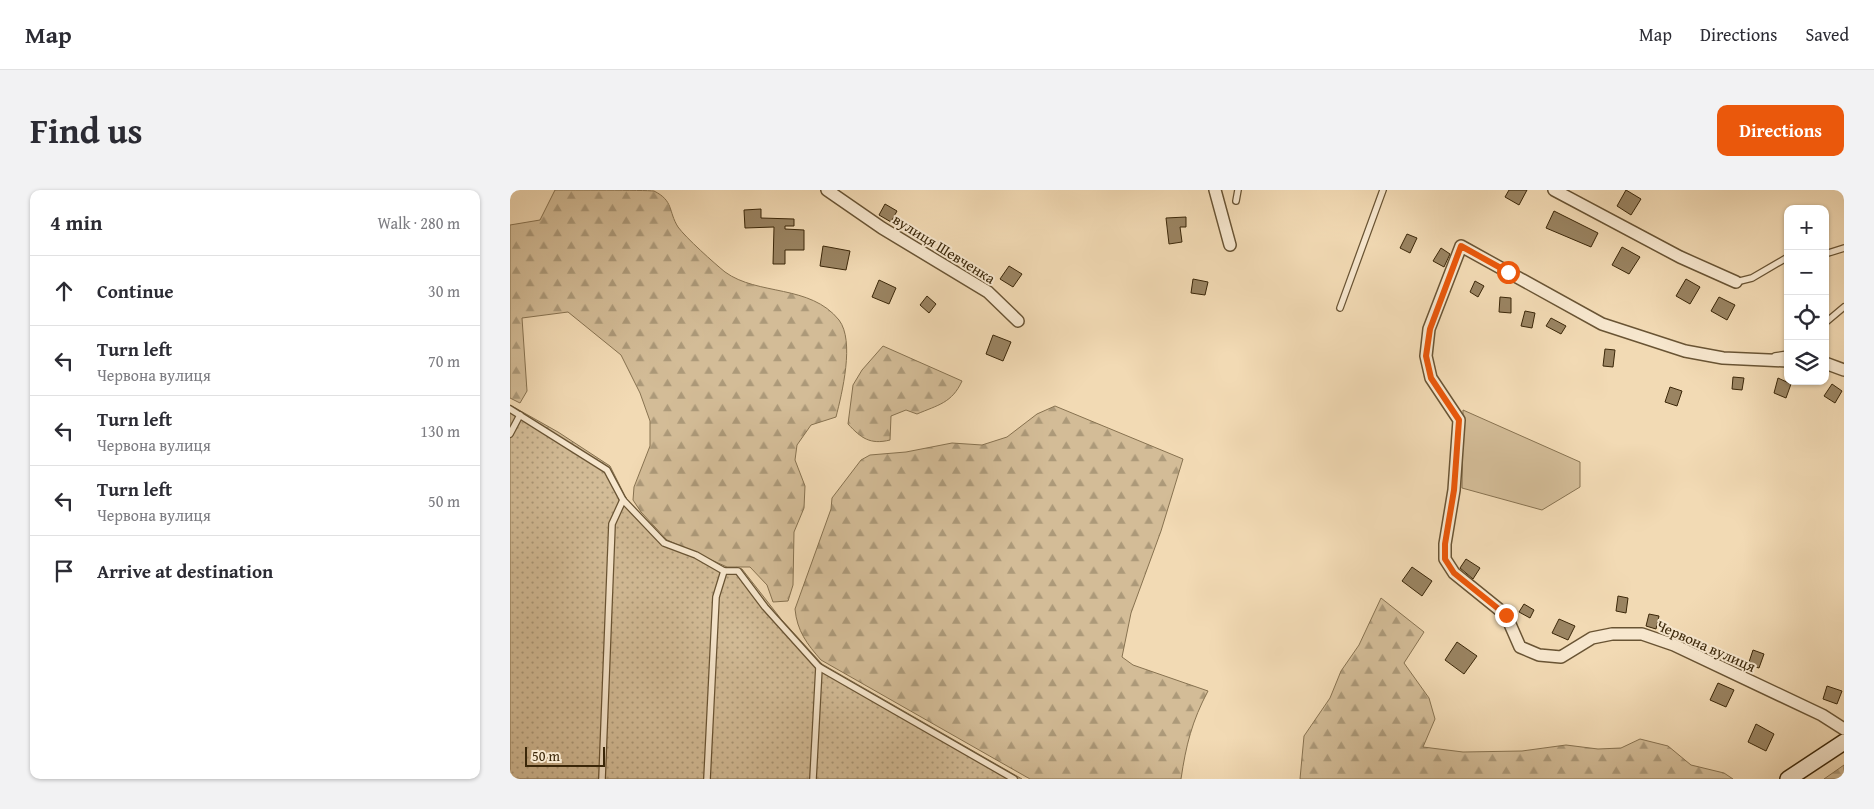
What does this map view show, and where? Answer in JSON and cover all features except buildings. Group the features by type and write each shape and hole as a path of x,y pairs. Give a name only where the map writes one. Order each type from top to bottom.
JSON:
{"street":[{"name":"вулиця Шевченка","path":"826,190 882,228 988,292 1018,321"},
{"path":"1214,190 1230,245"},
{"path":"1554,190 1680,257 1736,282"},
{"name":"Червона вулиця","path":"1767,358 1723,358 1685,351 1602,324 1461,246 1430,329 1426,356 1431,378 1459,420 1454,490 1445,544 1445,559 1454,573 1506,615 1520,647 1539,655 1562,657 1592,638 1612,634 1642,634 1674,645 1822,715 1844,729"},
{"path":"1767,358 1784,360"},
{"path":"1829,364 1844,370"},
{"path":"1788,779 1844,742"}],"lane":[{"path":"1236,201 1238,190"},
{"path":"1340,308 1384,190"},
{"path":"1829,253 1844,248"},
{"path":"1736,282 1752,278 1784,259"},
{"path":"1829,320 1844,307"},
{"path":"1767,358 1784,355"},
{"path":"510,409 607,470 623,500 664,543 696,555 724,571 738,571 765,608 819,667 1014,779"},
{"path":"510,434 520,415"},
{"path":"602,779 612,524 623,500"},
{"path":"707,779 716,597 724,571"},
{"path":"813,779 819,667"}],"green space":[{"path":"555,190 654,191 668,203 675,221 682,232 725,272 753,285 799,295 814,301 839,320 844,329 847,354 844,381 836,417 811,425 797,445 795,460 805,486 804,508 794,532 793,585 788,601 773,602 767,585 750,567 727,567 667,540 641,512 633,500 634,487 650,446 650,421 640,393 621,355 568,312 522,318 527,391 520,403 510,398 510,225 540,220"},
{"path":"883,346 962,381 949,399 938,405 917,414 906,410 891,416 890,440 877,442 862,437 848,424 853,385 862,370"},
{"path":"510,405 558,432 610,466 628,502 665,541 722,567 742,569 781,619 822,664 1022,779 510,779"},
{"path":"1055,406 1183,459 1161,531 1131,613 1122,657 1133,665 1208,691 1190,734 1181,779 1030,779 821,660 800,631 795,609 831,509 832,498 861,460 870,455 906,452 952,443 982,445 1007,437 1037,414"},
{"path":"1463,410 1580,462 1580,487 1542,510 1462,488"},
{"path":"1381,598 1424,632 1404,663 1429,698 1435,719 1423,747 1463,752 1522,751 1566,745 1598,749 1621,748 1640,739 1668,746 1691,765 1724,773 1733,779 1300,779 1304,736 1330,698 1341,671 1359,645"},
{"path":"1844,765 1844,779 1824,779"}],"route":[{"path":"1506,615 1454,573 1445,559 1445,544 1454,490 1459,420 1431,378 1426,356 1430,329 1461,246 1508,272"}]}
